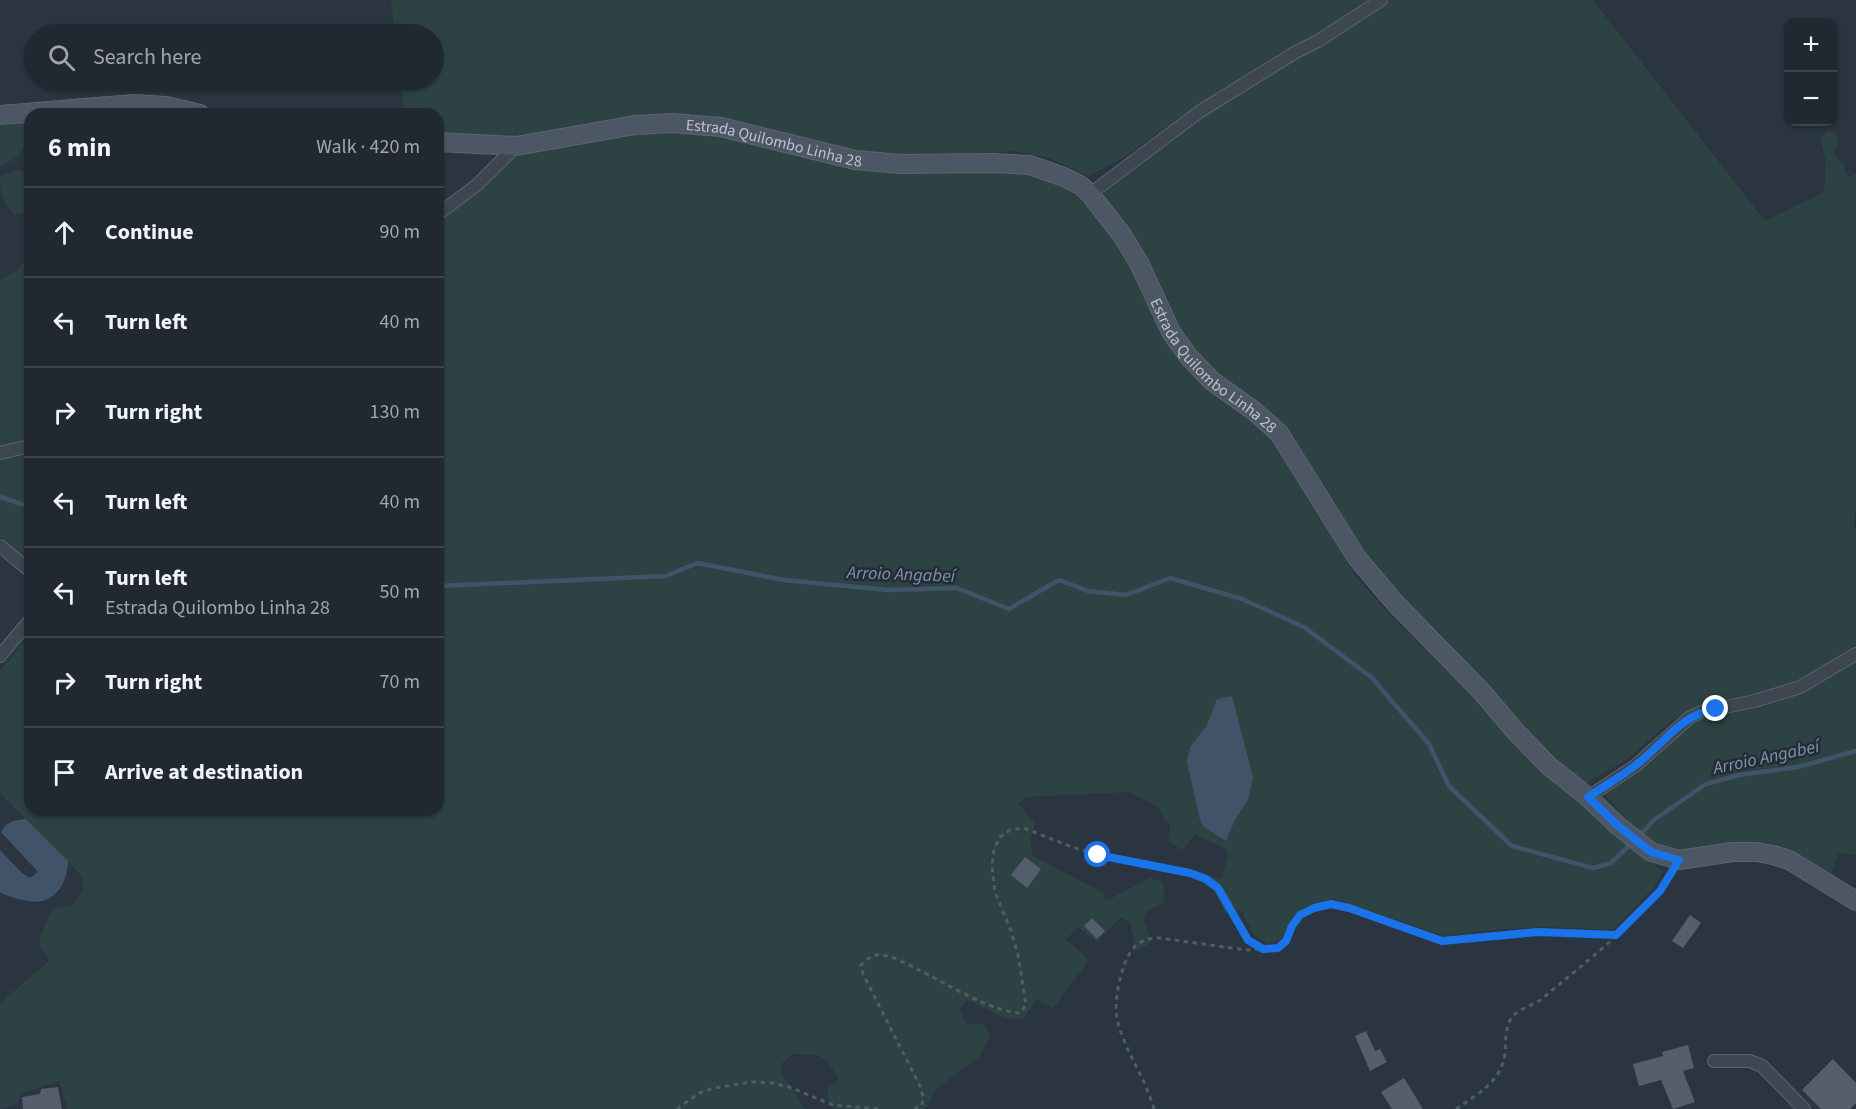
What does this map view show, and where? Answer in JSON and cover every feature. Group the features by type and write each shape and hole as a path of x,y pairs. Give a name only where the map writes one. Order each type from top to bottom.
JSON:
{"street":[{"path":"1090,194 1199,112 1293,53 1326,36 1381,0"},
{"path":"85,108 134,104 174,108"},
{"path":"0,115 24,113"},
{"name":"Estrada Quilombo Linha 28","path":"444,142 516,146 634,125 672,123 721,127 855,160 901,164 1030,165 1080,185 1090,194 1140,263 1171,332 1188,356 1212,381 1254,411 1279,433 1357,558 1431,642 1482,692 1549,766 1651,852 1679,860 1733,852 1773,855 1797,864 1856,901"},
{"path":"444,210 477,185 516,146"},
{"path":"0,453 24,447"},
{"path":"0,546 24,566"},
{"path":"0,656 24,627"},
{"path":"1588,797 1635,766 1678,727 1701,712 1755,701 1800,687 1856,654"},
{"path":"1714,1060 1750,1061 1762,1066 1804,1109"}],"path":[{"path":"914,1109 922,1105 923,1097 920,1086 863,974 861,965 869,957 879,955 899,960 971,996 1008,1012 1020,1013 1026,1005 1018,956 1011,931 995,892 992,867 994,849 1000,837 1010,830 1024,828 1072,848 1190,873 1206,879 1218,888 1248,940 1263,949"},
{"path":"1456,1109 1489,1086 1500,1073 1505,1055 1506,1028 1514,1015 1535,1005 1616,935 1660,891 1679,860"},
{"path":"1154,1109 1149,1091 1117,1020 1117,996 1122,972 1130,951 1148,938 1246,950 1278,948 1286,941 1292,926 1300,915 1314,908 1331,904 1349,908 1442,941 1538,932 1616,935"},
{"path":"677,1109 699,1093 714,1088 752,1082 789,1087 833,1106 880,1109"}],"green space":[{"path":"391,0 1367,0 1317,34 1289,47 1191,109 1125,157 1088,176 1049,158 1013,151 909,159 857,157 723,123 515,142 444,135 444,108 404,108 401,90 444,90 444,24 394,24"},
{"path":"1391,0 1593,0 1765,221 1824,192 1826,161 1820,139 1827,131 1834,132 1838,141 1833,154 1844,164 1848,177 1856,174 1856,506 1854,526 1856,528 1856,647 1826,666 1785,686 1753,697 1687,712 1668,723 1629,758 1584,785 1553,764 1360,555 1308,469 1193,354 1103,204 1105,187 1201,117"},
{"path":"24,122 22,150 15,158 0,167 0,125"},
{"path":"672,131 716,135 850,169 889,173 1008,171 1031,175 1067,189 1087,205 1110,233 1128,262 1163,338 1178,358 1203,384 1250,418 1274,440 1294,469 1354,574 1387,612 1582,803 1604,828 1663,871 1655,886 1613,930 1547,927 1503,929 1444,936 1332,898 1307,906 1293,916 1281,939 1268,944 1254,935 1241,910 1225,913 1214,891 1202,883 1210,876 1221,879 1228,856 1226,849 1195,835 1182,850 1168,840 1170,826 1157,807 1130,792 1027,797 1019,804 1035,824 1030,840 1033,856 1102,892 1106,901 1150,878 1163,882 1165,902 1146,912 1144,919 1151,942 1137,951 1129,921 1120,918 1096,942 1079,927 1066,939 1089,960 1053,1008 1037,999 1023,1019 1004,1018 968,1000 959,1009 967,1024 983,1024 991,1035 978,1058 936,1089 928,1106 924,1109 834,1109 827,1098 828,1088 839,1080 830,1065 822,1057 793,1054 781,1064 782,1074 805,1109 68,1109 59,1081 20,1094 19,1104 0,1109 0,1003 50,960 40,947 40,937 52,909 72,905 83,890 82,876 0,793 0,671 24,641 24,816 444,816 444,218 485,188 519,152 633,134","holes":["1207,725 1248,800 1235,820 1226,841 1190,747"]},
{"path":"18,170 24,172 24,213 16,215 8,207 3,197 0,176"},
{"path":"24,260 24,442 0,448 0,280 18,270"},
{"path":"24,453 24,557 0,537 0,459"},
{"path":"1856,659 1856,855 1839,852 1830,877 1790,855 1684,855 1655,848 1619,812 1604,792 1693,723 1781,701 1836,673"}],"water":[{"path":"1232,696 1253,777 1248,800 1235,820 1226,841 1204,827 1200,820 1187,762 1190,747 1207,725 1217,699"},
{"path":"26,819 68,861 67,873 60,889 46,900 35,902 0,892 0,850 22,873 30,878 38,872 1,832 11,822"}],"building":[{"path":"1025,857 1041,869 1027,888 1011,875"},
{"path":"1690,915 1701,923 1683,948 1672,941"},
{"path":"1092,918 1105,931 1097,939 1084,926"},
{"path":"1366,1031 1375,1051 1380,1049 1387,1062 1370,1071 1355,1036"},
{"path":"1688,1045 1694,1068 1683,1071 1695,1102 1673,1109 1661,1080 1639,1086 1633,1064 1663,1056 1662,1052"},
{"path":"1833,1059 1856,1083 1856,1103 1850,1109 1821,1109 1802,1090"},
{"path":"1404,1078 1423,1109 1392,1109 1381,1092"},
{"path":"58,1087 62,1109 23,1109 22,1097 40,1094 41,1089"}],"waterway":[{"name":"Arroio Angabeí","path":"0,497 24,504"},
{"name":"Arroio Angabeí","path":"444,586 666,576 697,563 784,580 888,590 957,588 1009,609 1059,580 1088,591 1126,595 1170,578 1242,599 1304,627 1371,677 1429,744 1449,786 1512,846 1593,868 1611,863 1633,842"},
{"name":"Arroio Angabeí","path":"1639,836 1655,819 1706,784 1739,775 1798,767 1856,751"}],"route":[{"path":"1098,855 1190,873 1206,879 1218,888 1248,940 1263,949 1278,948 1286,941 1292,926 1300,915 1314,908 1331,904 1349,908 1442,941 1538,932 1616,935 1660,891 1679,860 1651,852 1617,825 1588,797 1635,766 1689,718 1701,712 1716,709"}]}
